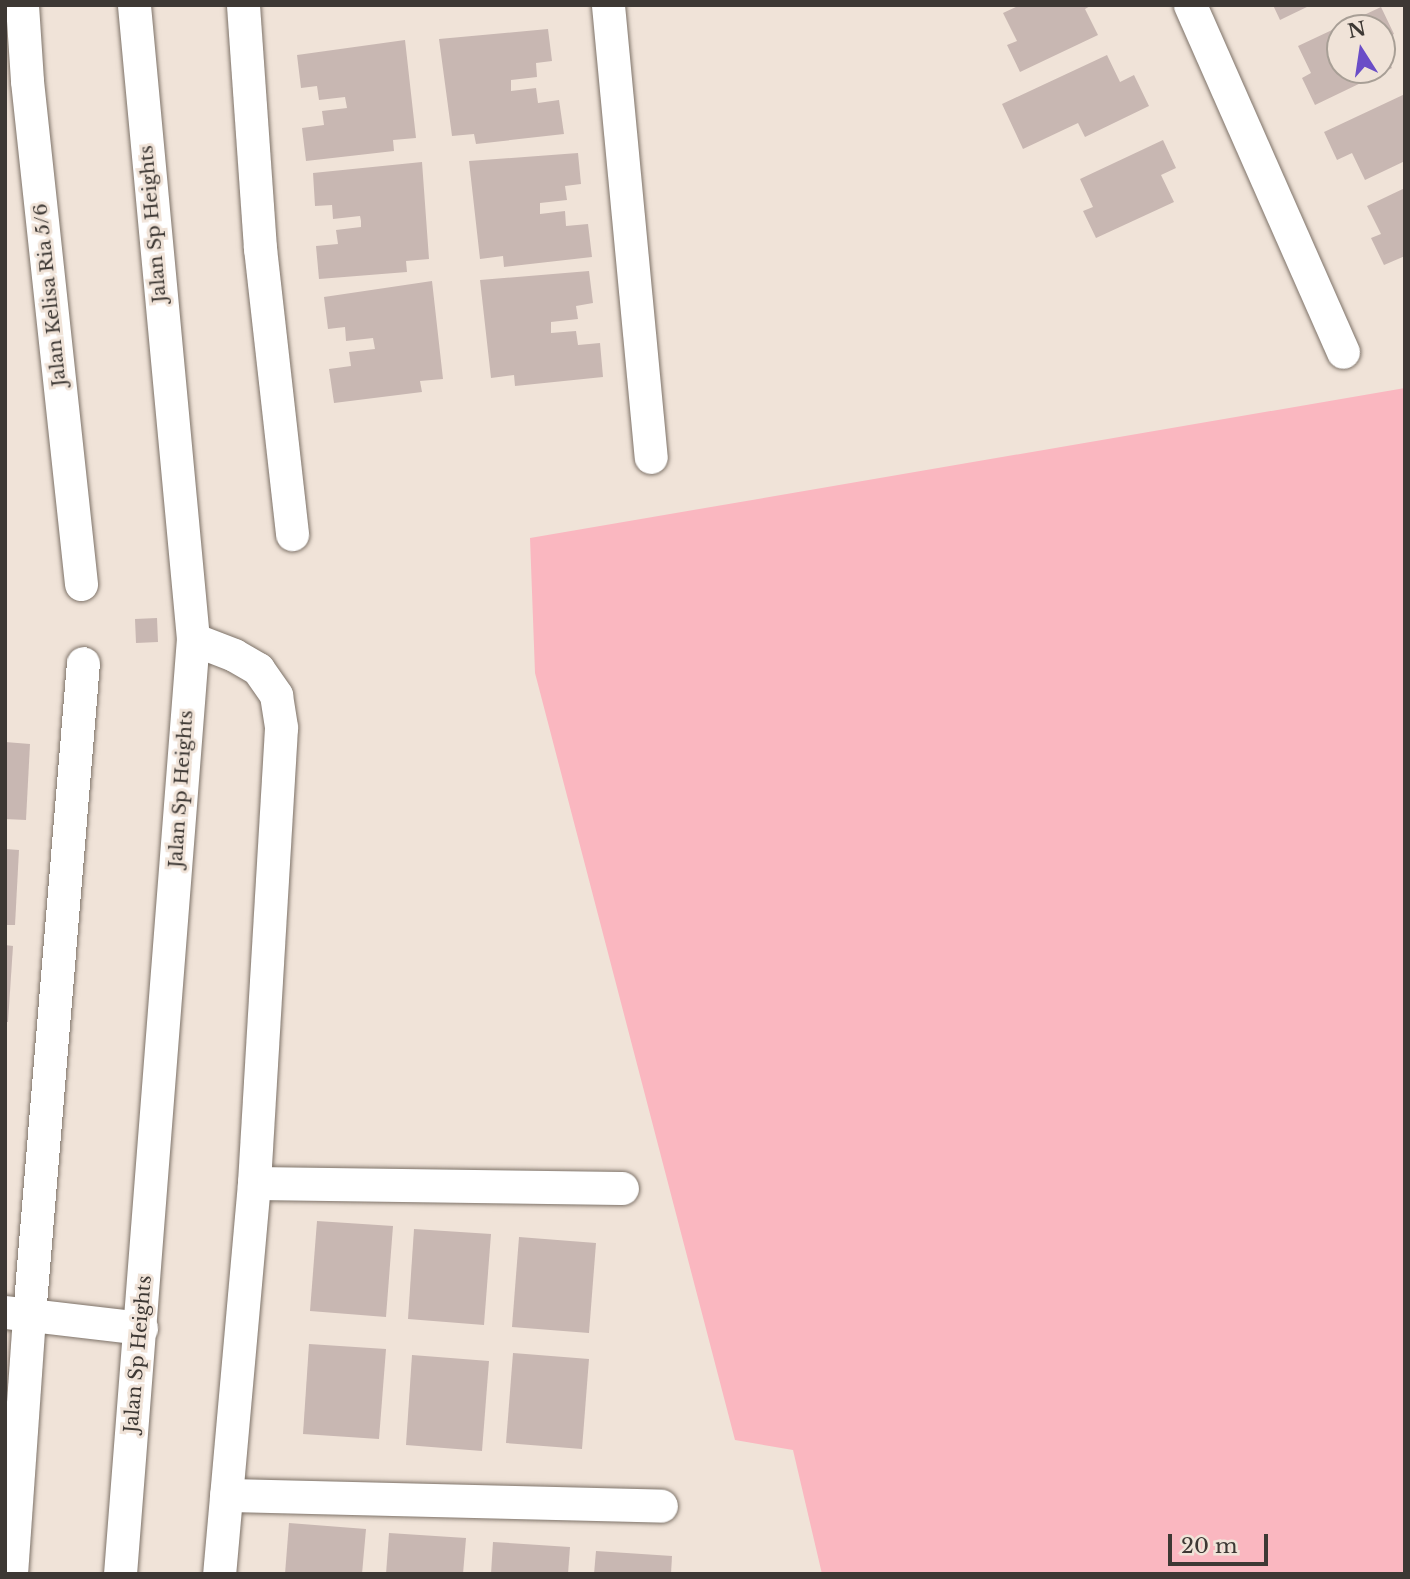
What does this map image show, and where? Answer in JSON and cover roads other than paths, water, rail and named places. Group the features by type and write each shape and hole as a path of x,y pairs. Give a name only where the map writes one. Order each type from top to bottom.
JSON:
{"street":[{"name":"Jalan Kelisa Ria 5/6","path":"22,5 27,81 81,584"},
{"name":"Jalan Sp Heights","path":"120,1574 193,639 134,5"},
{"path":"243,5 260,247 292,534"},
{"path":"608,5 651,457"},
{"path":"1191,5 1343,352"},
{"path":"193,639 234,655 258,669 276,695 281,728 254,1184 219,1574"},
{"path":"11,1574 17,1314 83,663"},
{"path":"254,1184 622,1188"},
{"path":"17,1314 141,1328"},
{"path":"226,1495 661,1506"}]}
